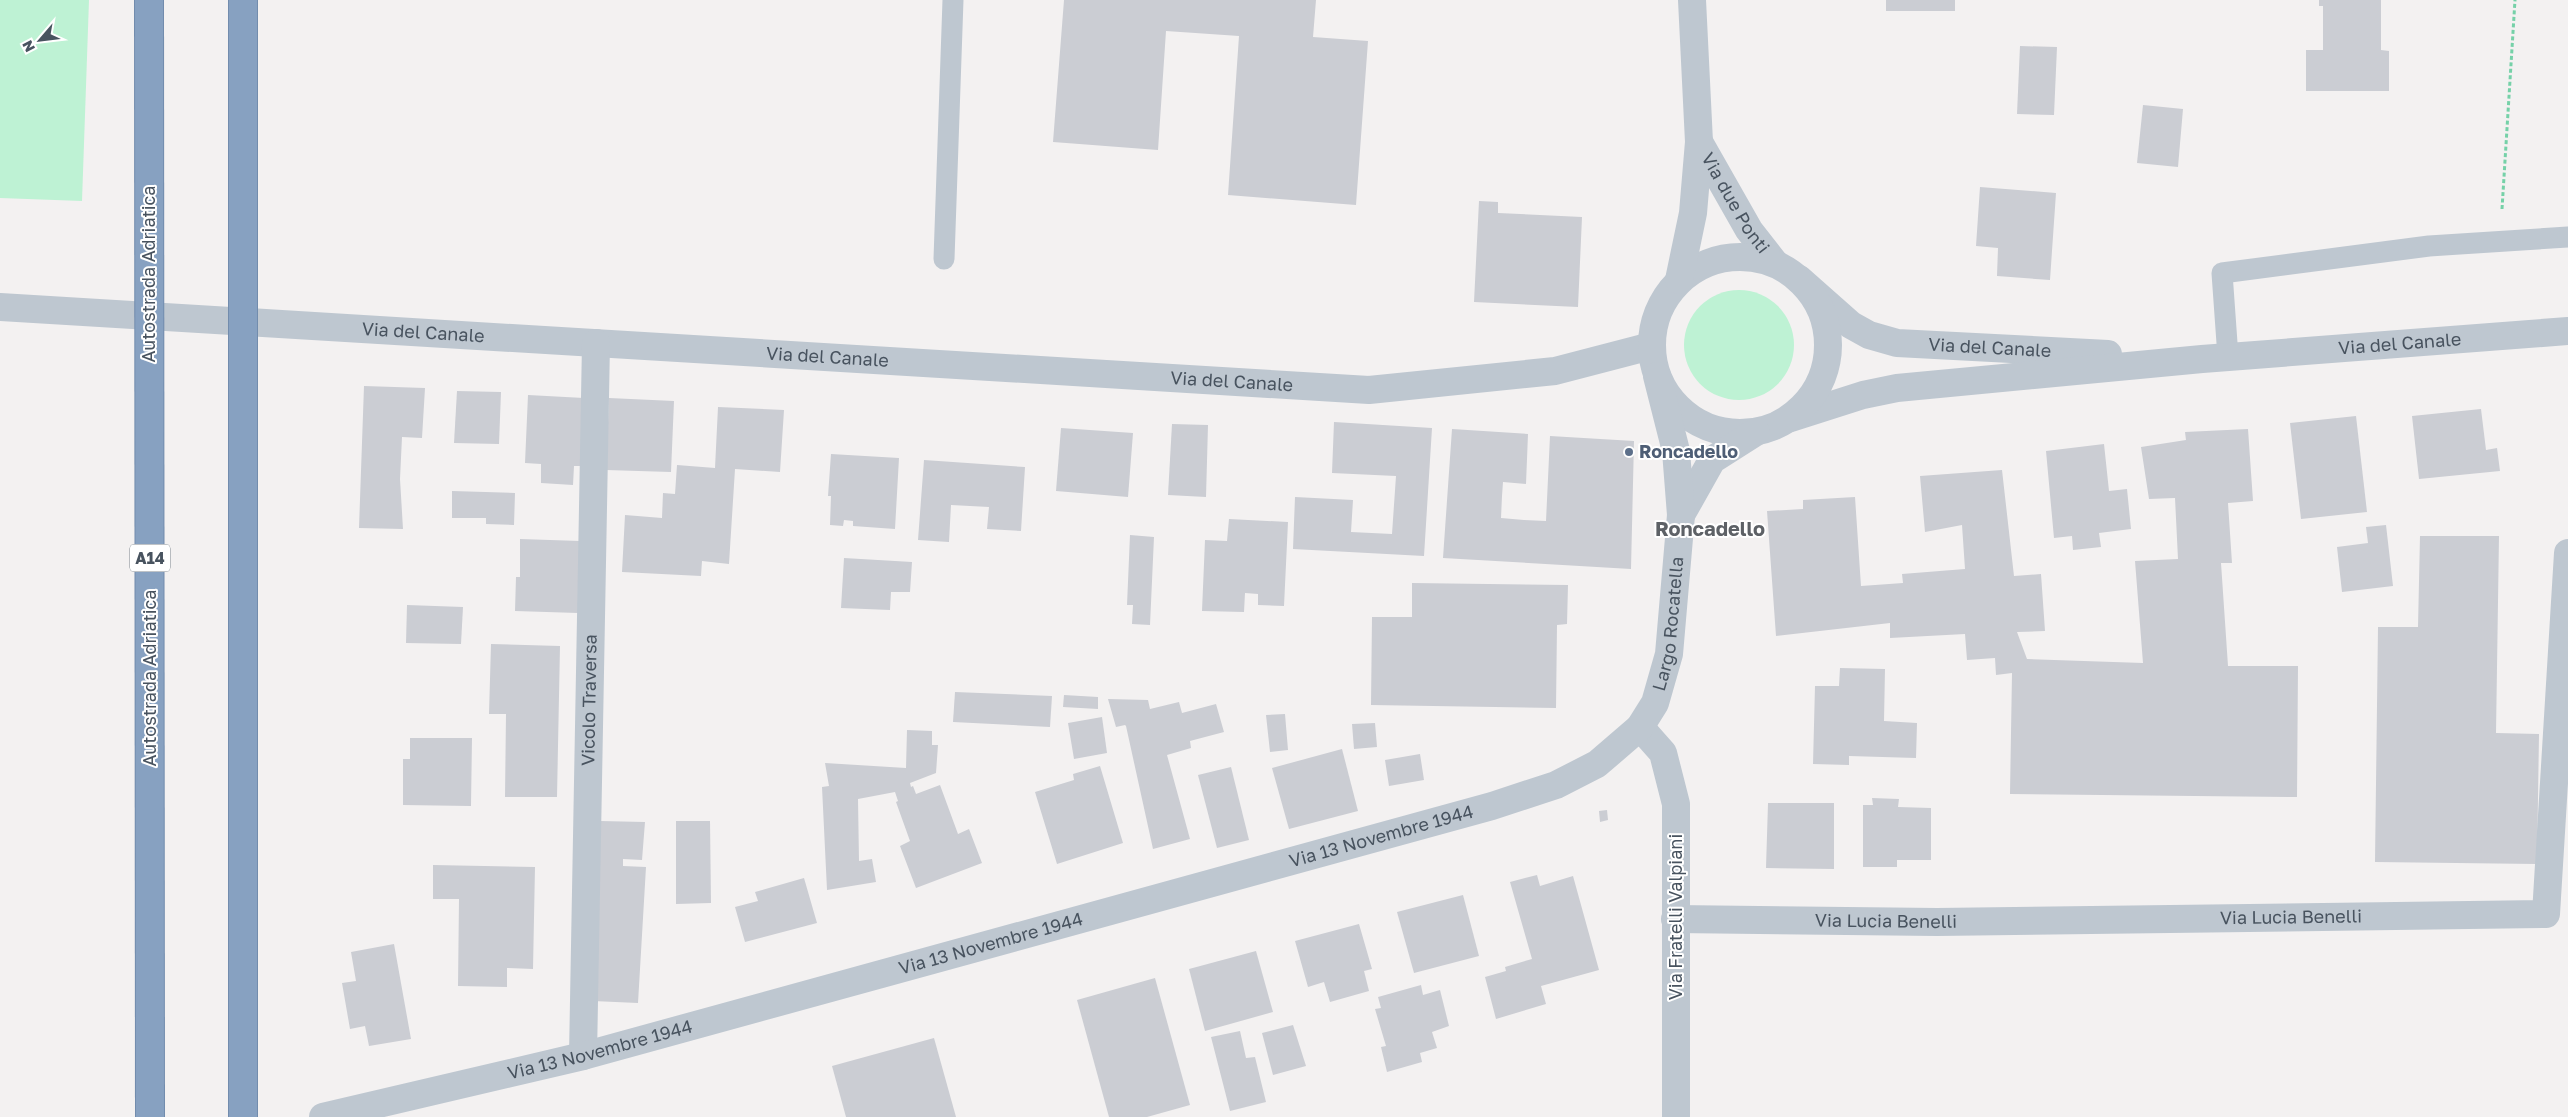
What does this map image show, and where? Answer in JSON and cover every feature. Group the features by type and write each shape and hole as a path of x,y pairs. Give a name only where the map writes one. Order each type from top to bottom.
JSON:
{"highway":[{"name":"Autostrada Adriatica","path":"149,0 150,1117"},
{"path":"242,0 243,1117"}],"street":[{"name":"Via due Ponti","path":"1679,280 1694,212 1699,142 1692,0"},
{"name":"Via due Ponti","path":"1699,142 1749,230 1774,262"},
{"path":"1724,257 1749,257 1774,262 1799,279 1816,300 1826,325 1829,351 1822,377 1810,400 1791,418 1774,427 1756,432 1725,432 1696,422 1673,403 1657,376 1651,346 1654,322 1664,299 1679,280 1700,265 1724,257"},
{"name":"Via del Canale","path":"1799,279 1851,325 1869,335 1897,343 2215,358"},
{"name":"Via del Canale","path":"0,307 1369,390 1555,371 1651,346"},
{"name":"Via del Canale","path":"1791,418 1863,395 1897,388 2215,358 2568,331"},
{"name":"Vicolo Traversa","path":"583,1056 596,344"},
{"name":"Largo Rocatella","path":"1640,727 1655,703 1669,654 1681,515 1676,451 1657,376"},
{"path":"1681,515 1712,460 1756,432"},
{"name":"Via Lucia Benelli","path":"1675,920 1937,922 2546,914 2568,553"},
{"name":"Via 13 Novembre 1944","path":"323,1117 583,1056 1492,806 1556,785 1597,764 1640,727"},
{"name":"Via Fratelli Valpiani","path":"1640,727 1664,753 1676,804 1676,1117"}],"lane":[{"path":"944,259 953,0"},
{"path":"2215,358 2222,273 2429,246 2568,237"}],"path":[{"path":"2500,242 2515,0"}],"green space":[{"path":"0,0 89,0 82,201 0,198"},
{"path":"1739,290 1760,294 1778,306 1790,324 1794,345 1790,366 1778,384 1760,396 1739,400 1718,396 1700,384 1688,366 1684,345 1688,324 1700,306 1718,294"}],"building":[{"path":"1064,0 1316,0 1313,37 1368,41 1356,205 1228,195 1239,36 1166,31 1158,150 1053,142"},
{"path":"1886,0 1955,0 1955,11 1886,11"},
{"path":"2319,0 2381,0 2381,50 2389,51 2389,91 2306,91 2306,50 2323,50 2323,6 2319,6"},
{"path":"2020,46 2057,47 2054,115 2017,114"},
{"path":"2143,105 2183,109 2178,167 2137,163"},
{"path":"1980,187 2056,193 2050,280 1997,276 1998,248 1976,246"},
{"path":"1479,201 1498,202 1498,213 1582,217 1578,307 1474,302"},
{"path":"364,386 425,388 422,438 402,437 400,479 403,529 359,528"},
{"path":"457,391 501,392 499,444 454,443"},
{"path":"528,395 584,398 581,466 574,466 573,485 541,483 541,464 525,463"},
{"path":"609,398 674,401 671,472 606,470"},
{"path":"718,407 784,410 780,472 735,469 729,564 702,561 701,576 622,572 625,515 662,518 663,493 675,494 677,465 715,468"},
{"path":"2481,409 2486,450 2497,448 2500,471 2419,479 2412,416"},
{"path":"2356,416 2367,512 2301,519 2290,423"},
{"path":"1334,422 1432,428 1424,556 1293,549 1295,497 1353,500 1351,532 1392,534 1396,476 1332,473"},
{"path":"1172,424 1208,425 1206,497 1168,495"},
{"path":"1061,428 1133,433 1128,497 1056,491"},
{"path":"1452,429 1528,434 1526,484 1503,482 1502,496 1501,518 1524,520 1546,521 1550,436 1634,441 1631,569 1443,558"},
{"path":"2248,429 2253,501 2228,503 2232,563 2221,563 2228,666 2298,666 2297,797 2010,794 2012,673 1996,675 1995,658 1967,660 1965,634 1890,638 1890,623 1776,636 1767,511 1803,509 1803,500 1855,497 1861,586 1903,583 1902,574 1965,569 1962,525 1925,532 1920,476 2002,470 2014,576 2041,574 2045,631 2017,632 2027,659 2143,663 2135,561 2178,559 2175,498 2149,499 2141,447 2186,440 2185,432"},
{"path":"2104,444 2109,491 2127,489 2131,529 2099,533 2101,547 2073,550 2072,536 2054,538 2046,451"},
{"path":"831,454 899,458 895,529 853,526 853,521 844,520 843,526 830,525 831,496 828,496"},
{"path":"924,460 1025,467 1021,531 987,529 989,507 951,505 949,542 918,540"},
{"path":"452,491 515,493 514,525 486,524 486,518 452,518"},
{"path":"1229,519 1288,522 1284,606 1258,605 1258,594 1245,593 1244,612 1202,611 1205,540 1227,541"},
{"path":"2386,525 2393,586 2342,592 2337,547 2368,543 2366,527"},
{"path":"1130,535 1154,537 1150,625 1132,624 1133,605 1127,605"},
{"path":"2420,536 2499,536 2496,733 2539,734 2537,864 2375,862 2378,627 2418,627"},
{"path":"520,539 580,541 578,613 515,611 516,577 520,577"},
{"path":"844,558 912,562 910,592 891,592 890,610 841,608"},
{"path":"1412,583 1568,585 1567,624 1557,625 1556,708 1371,705 1372,617 1412,617"},
{"path":"407,605 463,607 461,644 406,643"},
{"path":"491,644 560,646 557,797 505,797 506,714 489,714"},
{"path":"1840,668 1885,669 1884,721 1917,723 1916,758 1849,756 1849,765 1813,764 1815,686 1839,686"},
{"path":"955,692 1052,696 1050,727 953,722"},
{"path":"1064,695 1098,697 1098,709 1063,707"},
{"path":"1108,699 1148,700 1150,709 1179,702 1182,713 1216,704 1224,732 1190,741 1191,748 1167,755 1190,839 1153,849 1126,726 1116,727"},
{"path":"1285,714 1288,750 1270,752 1266,715"},
{"path":"1102,717 1107,753 1074,759 1068,723"},
{"path":"1375,723 1377,747 1354,749 1352,724"},
{"path":"907,730 932,731 932,745 938,745 936,773 910,783 911,787 913,786 916,794 940,785 958,834 969,829 982,863 916,888 900,846 910,841 896,802 898,801 895,792 858,799 859,861 872,859 876,882 827,890 822,787 829,786 825,763 906,768"},
{"path":"410,738 472,738 471,806 403,805 403,759 410,759"},
{"path":"1342,749 1358,811 1289,829 1272,768"},
{"path":"1420,754 1424,780 1389,786 1385,760"},
{"path":"1100,766 1123,843 1057,864 1035,792 1074,780 1073,774"},
{"path":"1231,767 1249,840 1217,848 1198,775"},
{"path":"1872,798 1899,799 1898,807 1931,808 1931,860 1897,860 1897,867 1863,867 1863,805 1873,805"},
{"path":"1768,803 1834,803 1834,869 1766,868"},
{"path":"1607,810 1608,820 1600,822 1599,811"},
{"path":"600,821 645,822 642,860 623,859 623,866 646,867 638,1003 593,1001"},
{"path":"676,821 710,821 711,903 676,904"},
{"path":"433,865 535,867 533,969 507,968 507,987 458,986 459,899 433,899"},
{"path":"1537,875 1540,886 1573,876 1599,970 1541,986 1546,1004 1496,1019 1485,977 1506,971 1505,967 1532,959 1510,882"},
{"path":"804,878 817,923 745,942 735,907 758,901 755,892"},
{"path":"1463,895 1479,956 1414,973 1397,912"},
{"path":"1359,924 1372,969 1364,971 1369,991 1330,1002 1324,982 1308,987 1295,941"},
{"path":"394,944 411,1039 369,1046 365,1026 350,1029 342,983 356,981 351,952"},
{"path":"1256,951 1273,1012 1205,1031 1189,969"},
{"path":"1155,978 1190,1105 1147,1117 1109,1117 1077,1000"},
{"path":"1421,985 1423,995 1440,990 1449,1026 1432,1032 1437,1048 1420,1053 1422,1062 1387,1072 1381,1047 1386,1046 1375,1009 1381,1008 1378,997"},
{"path":"1293,1025 1306,1066 1273,1075 1262,1033"},
{"path":"1240,1031 1246,1058 1255,1057 1266,1102 1230,1111 1211,1037"},
{"path":"934,1038 956,1117 846,1117 832,1066"}],"place":[{"name":"Roncadello","path":"1629,452"}],"district":[{"name":"Roncadello","path":"1710,529"}]}
